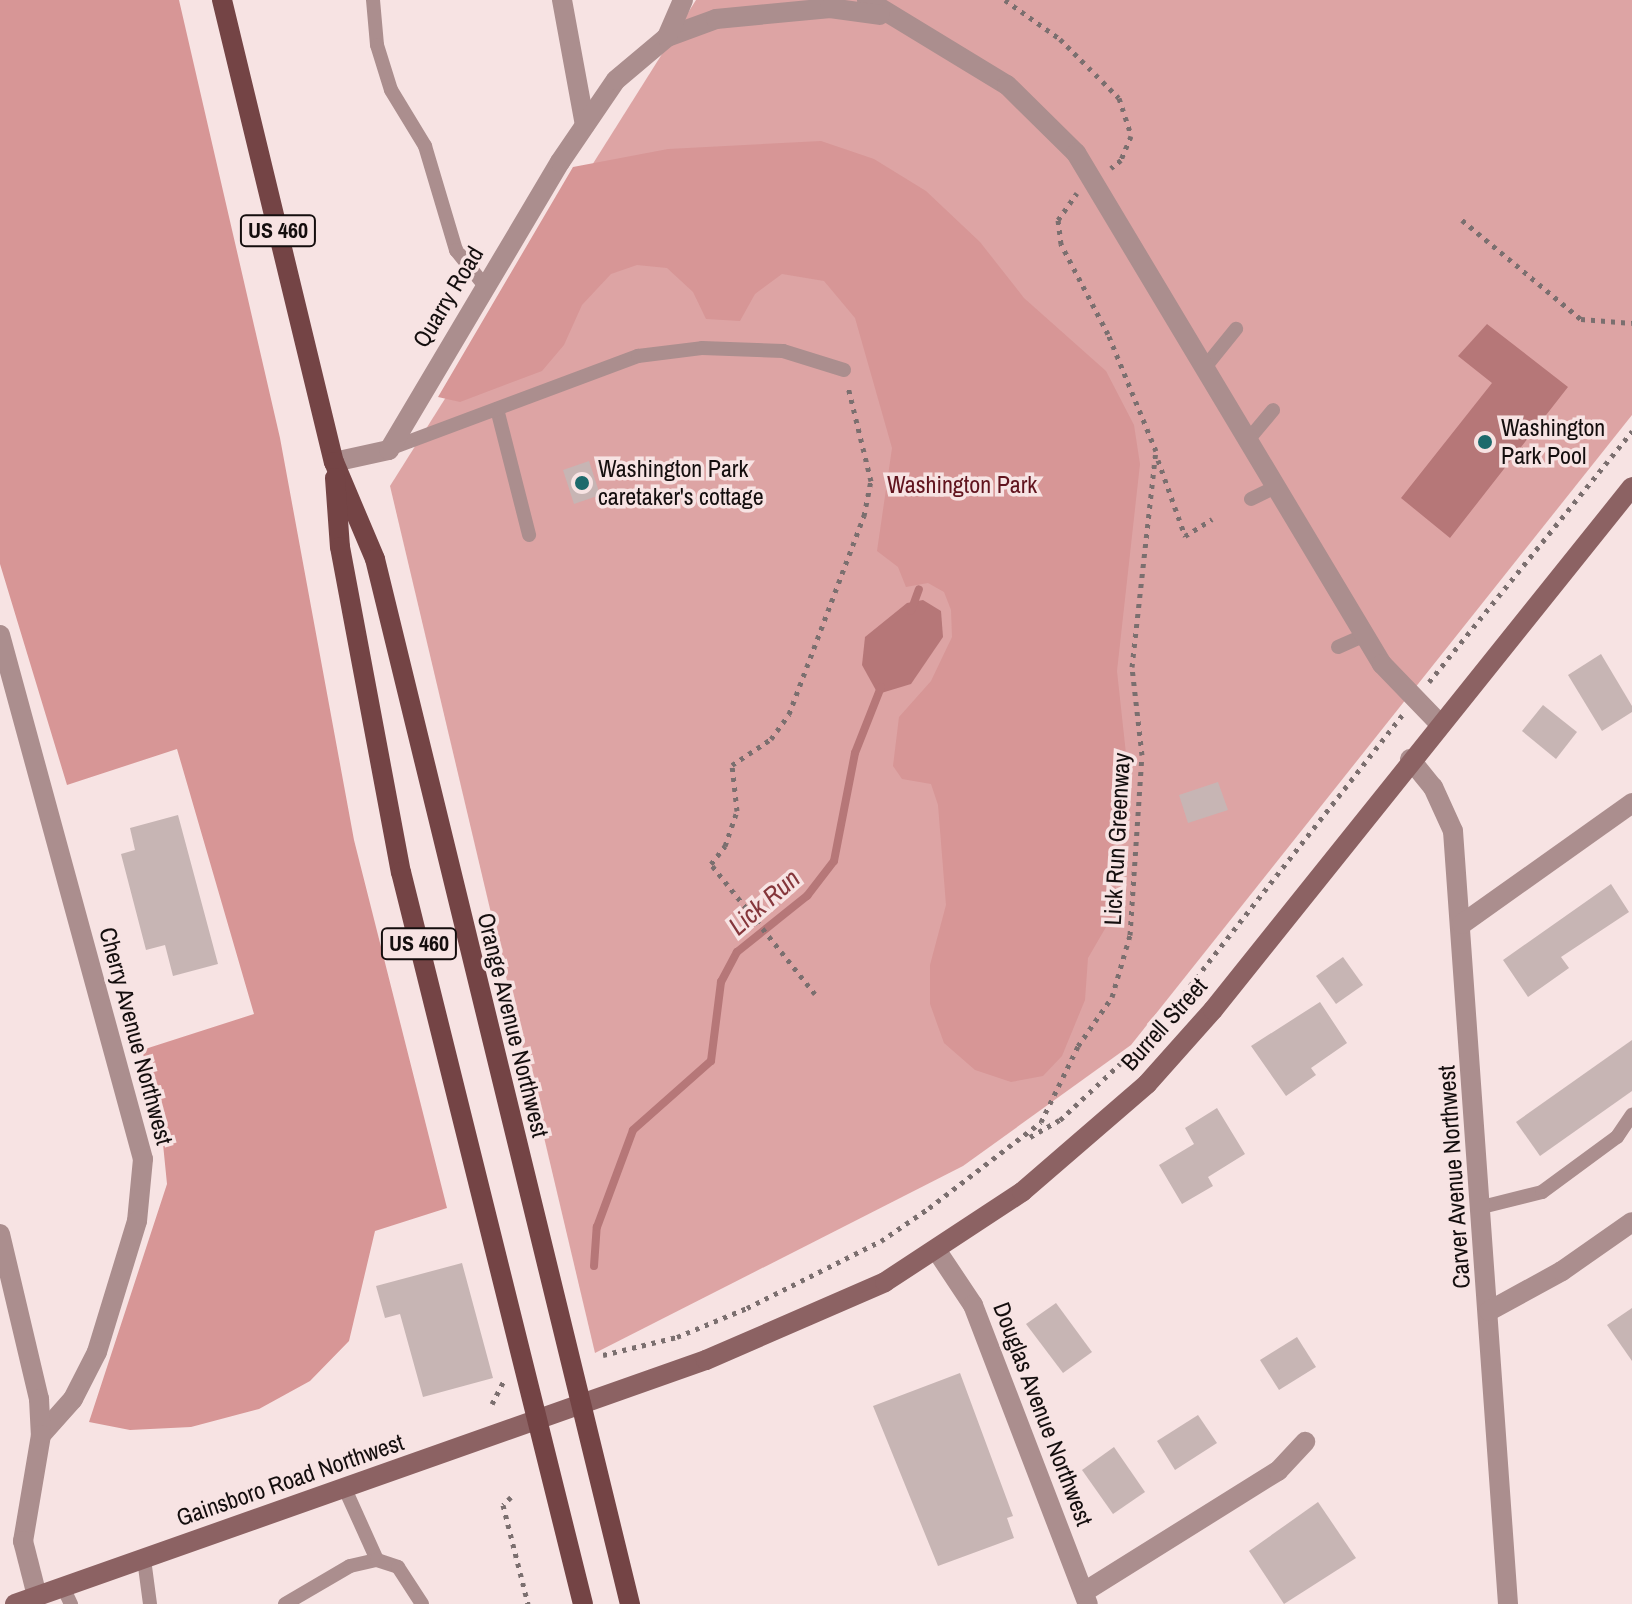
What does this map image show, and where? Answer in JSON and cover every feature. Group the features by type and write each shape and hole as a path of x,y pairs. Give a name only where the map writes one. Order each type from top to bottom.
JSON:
{"main road":[{"name":"Orange Avenue Northwest","path":"222,0 334,462 375,559 630,1604"},
{"name":"Orange Avenue Northwest","path":"334,462 340,547 381,777 583,1604"}],"street":[{"path":"562,0 585,125"},
{"path":"667,37 683,0"},
{"path":"867,0 884,16 1007,85 1095,180 1365,635 1413,701 1439,723"},
{"path":"667,37 716,19 801,10 853,8 884,16"},
{"name":"Quarry Road","path":"389,450 484,285 585,125 616,80 667,37"},
{"path":"334,462 389,450"},
{"name":"Burrell Street","path":"581,1405 706,1360 872,1288 937,1251 1022,1192 1147,1084 1213,1010 1410,759 1632,487"},
{"name":"Cherry Avenue Northwest","path":"0,635 143,1159 137,1221 97,1352 73,1399 41,1435"},
{"name":"Carver Avenue Northwest","path":"1410,759 1439,796 1453,831 1508,1604"},
{"path":"1462,924 1632,803"},
{"path":"1489,1311 1562,1271 1632,1222"},
{"path":"0,1234 39,1399 41,1435 23,1541 37,1596"},
{"name":"Douglas Avenue Northwest","path":"937,1251 973,1305 1086,1598"},
{"name":"Gainsboro Road Northwest","path":"15,1604 37,1596 67,1596 144,1559 581,1405"},
{"path":"1086,1598 1278,1471 1305,1442"}],"lane":[{"path":"373,0 377,45 391,90 425,146 456,250 484,285"},
{"path":"1206,366 1236,329"},
{"path":"389,450 638,356 702,348 783,351 844,370"},
{"path":"497,409 529,535"},
{"path":"1248,440 1273,410"},
{"path":"1251,499 1276,487"},
{"path":"1338,647 1365,635"},
{"path":"1482,1207 1542,1192 1617,1137 1632,1115"},
{"path":"345,1489 377,1560"},
{"path":"144,1559 150,1604"},
{"path":"285,1604 350,1566 377,1560 398,1567 422,1604"}],"path":[{"name":"Lick Run Greenway","path":"603,1355 677,1337 816,1276 881,1241 1024,1140 1041,1122 1078,1046 1112,997 1130,935 1142,755 1132,667 1156,451 1108,334 1061,244 1063,208 1129,148 1126,109 1060,39 1005,0"},
{"path":"1462,220 1581,319 1632,323"},
{"path":"815,994 711,864 725,846 737,811 732,765 771,739 789,714 864,516 871,481 844,370"},
{"path":"1024,1140 1060,1120 1153,1033 1413,701 1632,431"},
{"path":"1156,451 1185,536 1212,519"},
{"path":"492,1404 506,1377"},
{"path":"511,1497 503,1505 528,1604"}],"green space":[{"path":"0,0 179,0 280,438 354,840 447,1208 375,1231 349,1341 310,1381 259,1409 191,1427 130,1430 89,1422 167,1184 161,1124 142,1050 254,1014 177,749 67,785 0,564"},
{"name":"Washington Park","path":"696,0 1632,0 1632,415 1131,1045 963,1166 595,1353 390,486"},
{"path":"821,141 874,159 926,191 980,242 1024,298 1106,371 1134,425 1140,464 1117,671 1127,763 1113,915 1088,958 1085,1000 1062,1056 1043,1076 1011,1082 975,1070 944,1043 930,1004 930,965 946,905 938,805 931,784 902,779 893,766 899,717 931,681 952,637 951,610 944,592 928,583 906,587 898,567 877,551 892,448 855,318 824,281 782,274 755,294 740,321 706,319 693,292 667,268 637,265 611,274 582,305 564,345 542,371 460,402 438,397 573,167 668,149"}],"shaded area":[{"name":"Washington Park Pool","path":"1487,324 1568,387 1450,538 1401,498 1492,383 1458,356"},
{"path":"923,600 941,611 943,637 911,684 878,694 862,665 865,637 907,603"}],"building":[{"name":"Washington Park caretaker's cottage","path":"589,461 600,495 574,504 563,470"},
{"path":"1601,654 1632,706 1632,712 1602,731 1568,675"},
{"path":"1543,705 1577,732 1556,759 1522,731"},
{"path":"1218,782 1228,810 1188,823 1179,795"},
{"path":"178,815 218,964 173,976 165,945 146,950 121,854 135,850 130,828"},
{"path":"1611,884 1629,912 1561,957 1569,968 1528,997 1503,960"},
{"path":"1343,957 1363,985 1336,1004 1316,976"},
{"path":"1320,1002 1347,1043 1311,1068 1316,1075 1286,1096 1251,1046"},
{"path":"1632,1040 1632,1091 1540,1156 1516,1122"},
{"path":"1217,1108 1245,1154 1208,1177 1213,1186 1182,1204 1159,1165 1194,1144 1185,1128"},
{"path":"462,1263 493,1378 423,1397 400,1314 385,1318 376,1286"},
{"path":"1056,1303 1092,1352 1063,1373 1026,1324"},
{"path":"1632,1308 1632,1361 1607,1325"},
{"path":"1297,1337 1316,1367 1279,1390 1260,1360"},
{"path":"960,1373 1013,1516 1007,1518 1014,1538 938,1566 873,1406"},
{"path":"1198,1415 1217,1443 1175,1470 1157,1441"},
{"path":"1114,1447 1145,1492 1113,1514 1082,1470"},
{"path":"1318,1502 1356,1558 1284,1604 1249,1551"}],"waterway":[{"name":"Lick Run","path":"911,611 919,589"},
{"name":"Lick Run","path":"594,1266 597,1227 633,1130 711,1061 721,982 737,952 807,896 834,861 855,753 881,687"}],"place":[{"name":"Washington Park Pool","path":"1485,442"},
{"name":"Washington Park caretaker's cottage","path":"582,483"}]}
